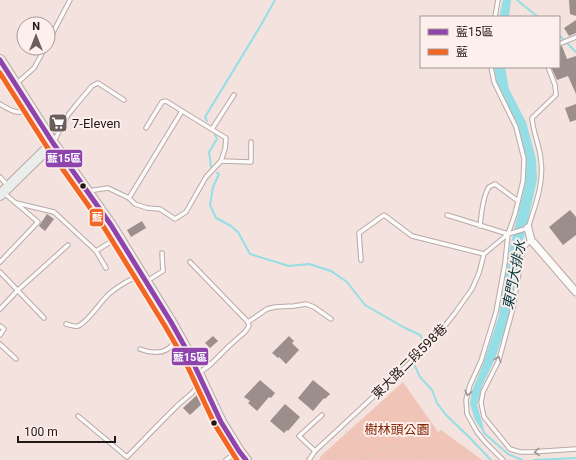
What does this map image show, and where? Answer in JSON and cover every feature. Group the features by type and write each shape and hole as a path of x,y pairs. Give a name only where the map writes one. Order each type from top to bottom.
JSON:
{"main road":[{"path":"0,60 53,143 87,191 144,278 180,338 221,422 246,460"},
{"path":"4,191 53,143"}],"street":[{"path":"528,228 531,240 575,290"}],"lane":[{"path":"56,27 70,0"},
{"path":"495,16 498,0"},
{"path":"560,44 576,37"},
{"path":"16,85 34,68 41,56"},
{"path":"491,68 494,82 516,127 524,159 523,181 508,234 505,263 496,312 481,361 470,385 466,400 467,414 477,432 503,460"},
{"path":"361,260 359,233 384,215 412,236 484,254 508,234 528,228 542,175 541,160 532,118 556,95 555,85 548,68"},
{"path":"53,143 68,115 92,86 98,83 124,100"},
{"path":"212,129 234,95"},
{"path":"87,191 108,188 129,198 135,204 147,208 160,209 175,219 186,212 206,177 221,161 225,149 226,138 166,101 162,102 146,128"},
{"path":"0,104 13,112 25,112 32,110"},
{"path":"129,198 182,111"},
{"path":"221,161 251,162 251,142"},
{"path":"0,177 4,191 38,222 0,262"},
{"path":"480,226 486,193 490,186 495,184 518,201"},
{"path":"15,202 54,212 96,251 106,268"},
{"path":"447,215 508,234"},
{"path":"96,251 118,238"},
{"path":"531,240 525,246 522,254 513,308 499,360 483,392 481,403 484,417 510,449 520,452 531,452 576,449"},
{"path":"0,309 18,290 68,244"},
{"path":"66,324 78,326 82,324 109,294 128,280 144,278 162,272 162,253"},
{"name":"東大路二段598巷","path":"309,460 315,451 436,337 472,289 479,273 484,254"},
{"path":"78,416 128,457 169,414 192,393 200,377 210,365 246,332 249,326 248,322 190,262"},
{"path":"0,272 44,318"},
{"path":"248,322 267,309 306,304 314,307 331,319"},
{"path":"0,326 4,329 0,335"},
{"path":"140,349 150,352 161,352 170,347 180,338"},
{"path":"0,344 16,359"},
{"path":"315,451 299,436 322,415"},
{"path":"226,460 239,450"}],"path":[{"path":"331,460 354,438 340,427"},
{"path":"360,460 390,444 415,452 423,460"}],"green space":[{"name":"樹林頭公園","path":"403,382 438,432 441,430 482,460 319,460 321,456"}],"water":[{"path":"503,0 511,0 509,16 499,16"},
{"path":"494,68 505,68 509,89 526,122 536,159 537,180 519,259 509,317 495,359 482,386 477,406 484,433 475,420 470,404 472,391 483,364 499,315 508,257 525,185 526,158 518,126 497,84"}],"building":[{"path":"569,0 576,0 576,16 570,14"},
{"path":"576,20 576,33 569,36 564,28"},
{"path":"562,46 567,59 576,56 576,94 568,76 557,80 551,68 560,68 560,47"},
{"path":"576,104 576,120 570,122 565,108"},
{"path":"570,210 576,217 576,235 563,245 549,227"},
{"path":"47,214 54,219 45,231 39,226"},
{"path":"142,221 146,228 131,237 127,230"},
{"path":"213,336 218,341 210,348 205,343"},
{"path":"289,336 294,341 292,343 299,350 286,364 272,353"},
{"path":"260,380 275,393 271,398 269,397 257,411 248,403 250,401 244,397"},
{"path":"313,380 330,394 325,399 324,398 313,411 298,398"},
{"path":"198,394 204,402 190,415 183,408"},
{"path":"285,404 300,417 288,431 287,430 284,433 270,421"}],"waterway":[{"path":"207,121 205,117 275,0"},
{"path":"517,0 537,16"},
{"path":"560,36 576,52"},
{"path":"211,167 209,152 217,139 215,135"},
{"path":"217,173 219,174 213,187 210,205 216,218 231,226 238,232 250,254 289,266 309,264 331,271 347,282 365,305 420,335 424,342"},
{"path":"414,364 420,377 432,390 437,403 446,415 491,460"},
{"name":"東門大排水","path":"476,405 484,433 508,454 522,460"},
{"name":"東門大排水","path":"534,460 576,458"}],"transit line":[{"name":"藍15區","path":"0,60 53,143 111,225 171,322 190,356 221,422 246,460"},
{"name":"藍","path":"0,73 47,147 105,229 165,326 184,359 215,425 237,460"}],"place":[{"name":"7-Eleven","path":"58,123"}]}
